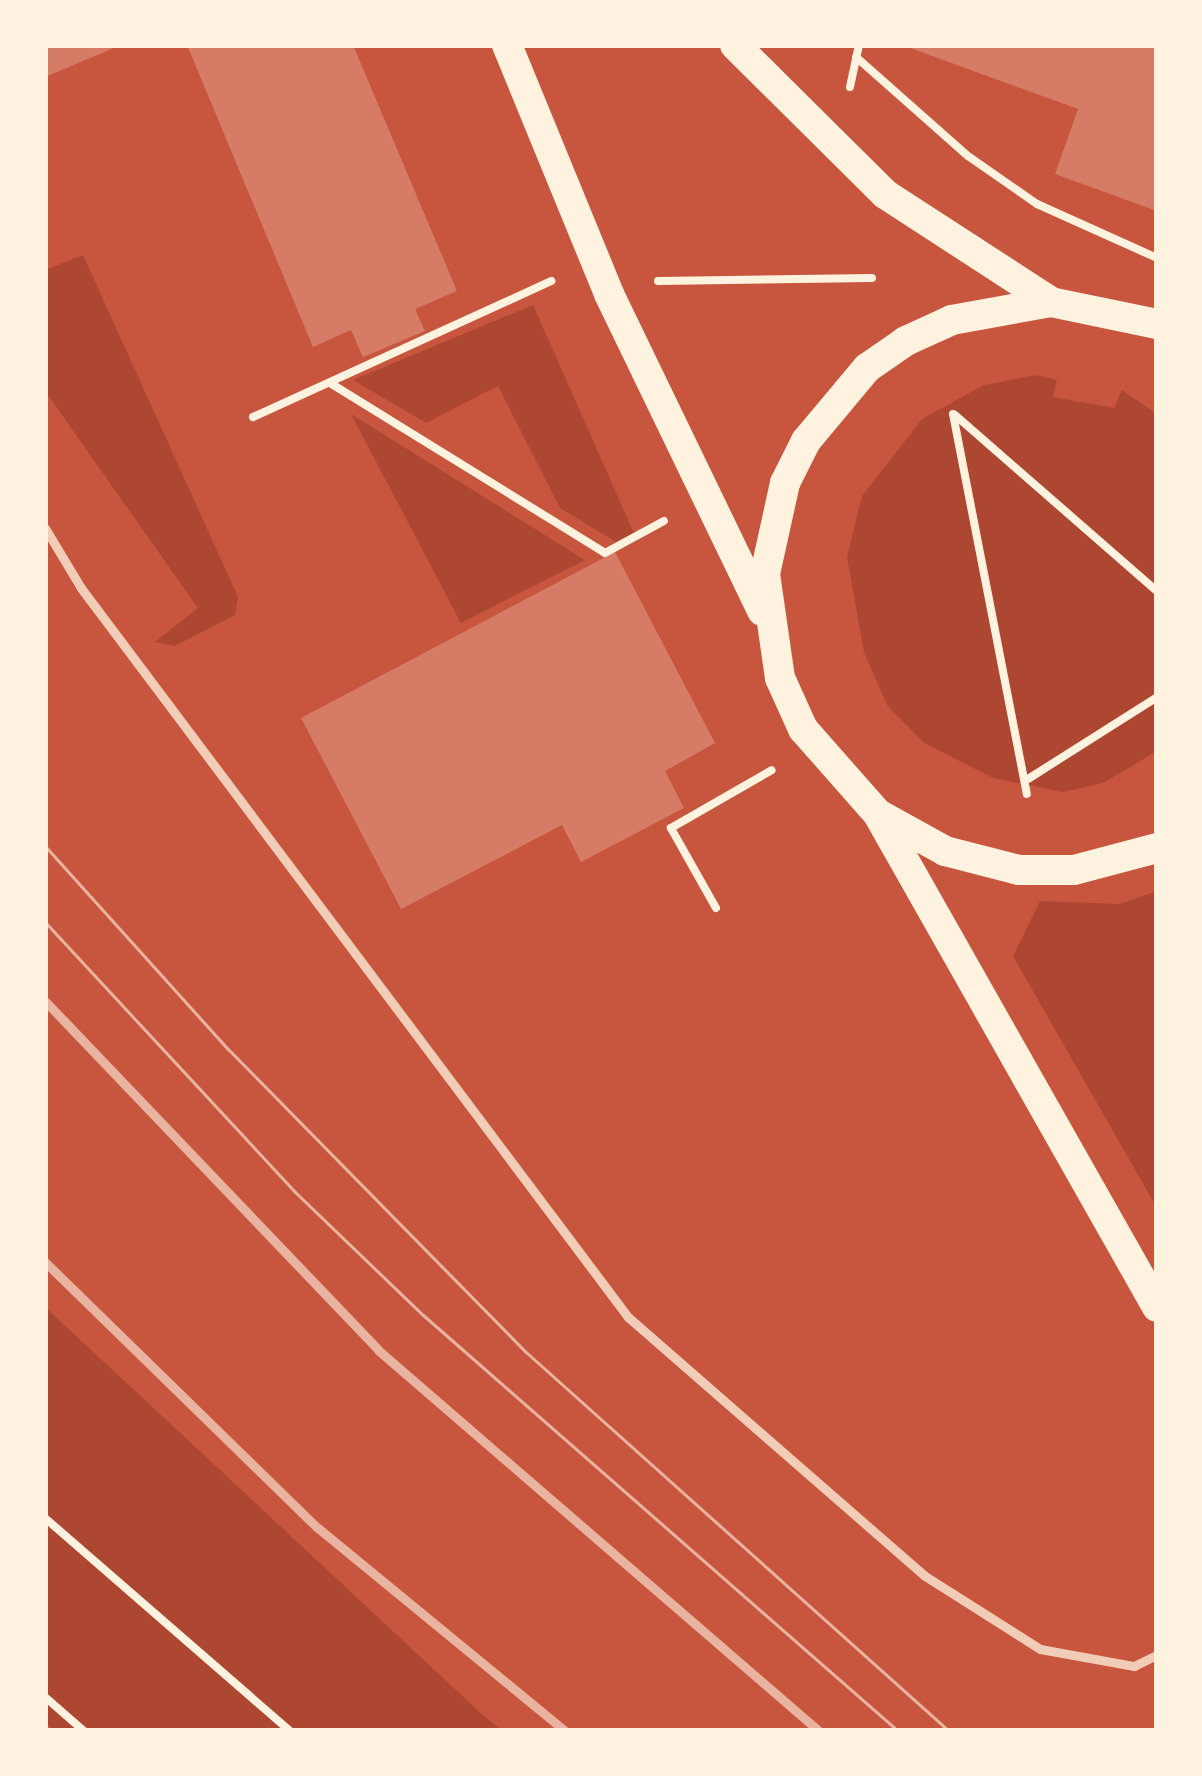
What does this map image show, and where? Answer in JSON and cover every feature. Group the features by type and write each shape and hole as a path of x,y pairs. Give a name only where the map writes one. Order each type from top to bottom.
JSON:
{"main road":[{"path":"507,45 609,294 768,622 803,730 878,814 1157,1307"},
{"path":"736,45 885,194 1051,302 1157,324"},
{"path":"768,622 765,574 785,482 834,402 886,355 952,320 1051,302"},
{"path":"878,814 945,851 1019,870 1074,870 1157,848"}],"lane":[{"path":"45,528 81,588 628,1317 939,1585 1040,1649 1134,1666 1157,1654"}],"path":[{"path":"856,57 1037,204 1157,258"},
{"path":"253,417 558,278 565,292"},
{"path":"644,281 872,278"},
{"path":"329,382 605,553 664,520"},
{"path":"1027,794 1028,779 953,414 1157,591"},
{"path":"1028,779 1157,697"},
{"path":"716,908 671,828 784,764"},
{"path":"45,1519 290,1731"},
{"path":"45,1697 84,1731"}],"shaded area":[{"path":"83,255 238,597 235,615 175,646 155,642 198,608 45,391 45,270"},
{"path":"533,305 634,533 616,542 560,508 498,386 426,423 353,380"},
{"path":"1037,375 1057,380 1053,397 1114,408 1122,390 1157,414 1157,751 1103,783 1063,792 993,778 924,743 887,705 864,652 847,557 862,496 922,419 984,385"},
{"path":"351,414 585,560 461,623"},
{"path":"1157,891 1157,1208 1013,956 1040,901 1120,904"},
{"path":"45,1307 503,1731 55,1731 45,1722"}],"building":[{"path":"45,45 121,45 45,77"},
{"path":"187,45 353,45 457,291 415,309 425,331 363,357 351,330 313,347"},
{"path":"902,45 1157,45 1157,211 1055,174 1078,109"},
{"path":"615,552 715,743 665,771 684,808 581,862 562,825 401,909 301,718"}],"tram line":[{"path":"45,846 228,1049 527,1353 949,1731"},
{"path":"45,922 294,1191 423,1315 898,1731"}],"railway":[{"path":"45,1001 378,1350 819,1731"},
{"path":"45,1262 318,1528 565,1731"}]}
